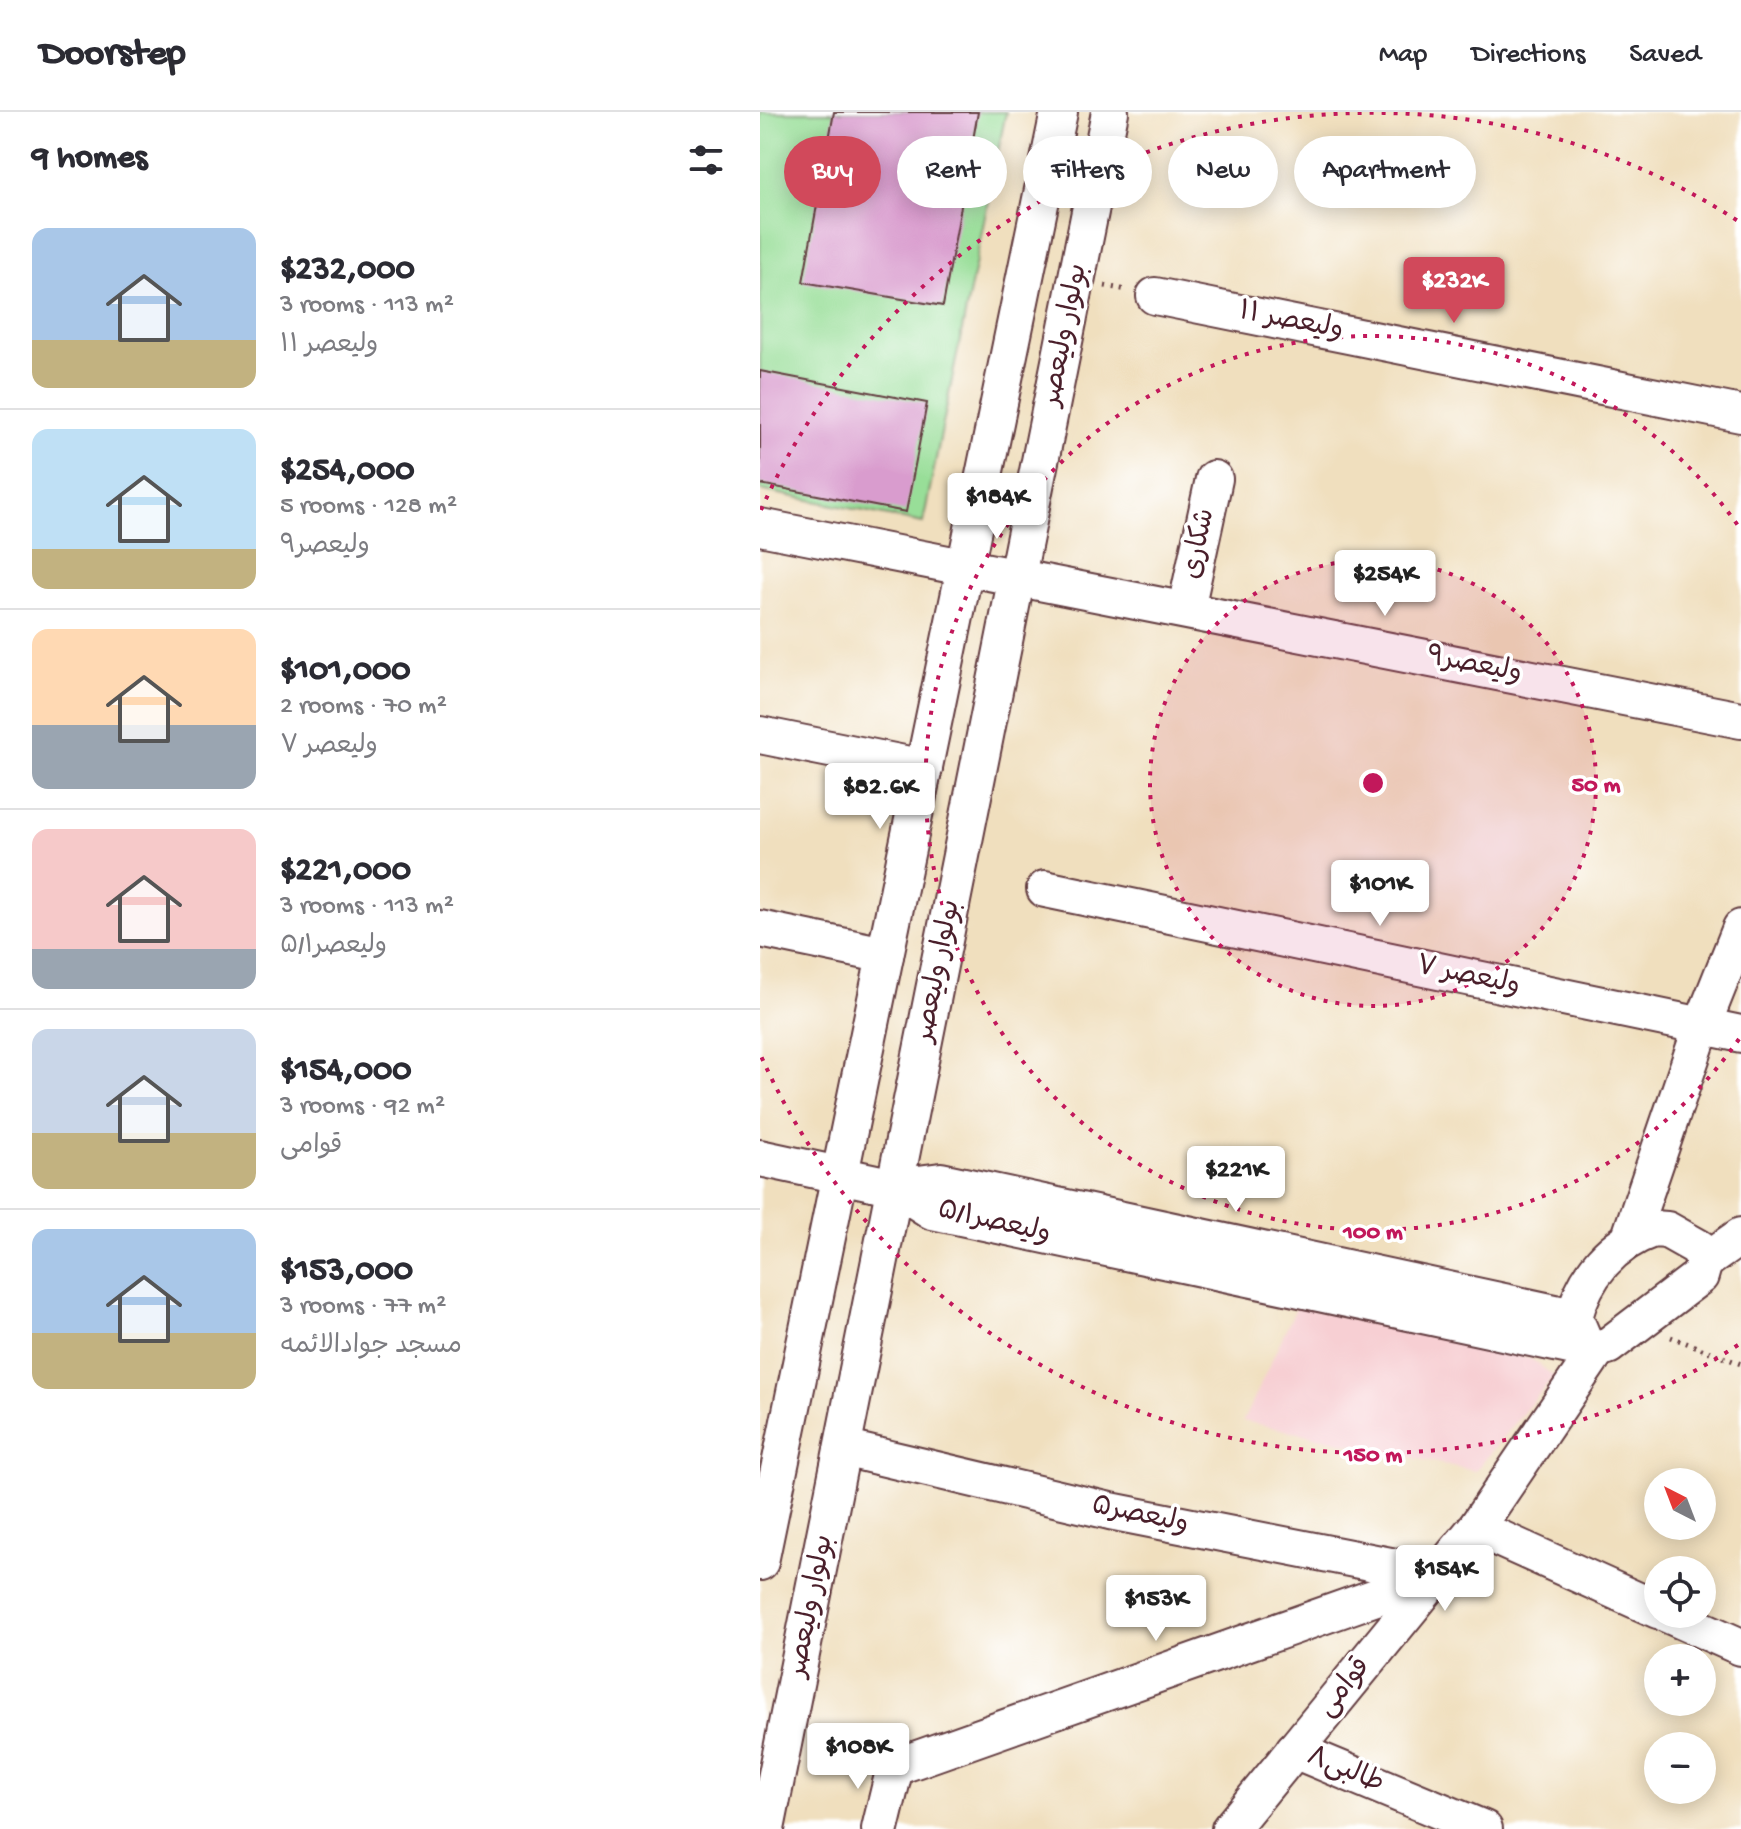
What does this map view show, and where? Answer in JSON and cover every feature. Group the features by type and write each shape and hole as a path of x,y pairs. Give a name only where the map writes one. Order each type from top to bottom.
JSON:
{"street":[{"name":"بولوار ولیعصر","path":"760,1562 1059,112"},
{"name":"بولوار ولیعصر","path":"766,1829 1110,112"},
{"name":"ولیعصر ۱۱","path":"1155,296 1741,414"},
{"name":"شکاری","path":"1186,609 1214,479"},
{"name":"ولیعصر۹","path":"760,527 1741,720"},
{"path":"760,735 924,768"},
{"name":"ولیعصر ۷","path":"1045,889 1741,1034"},
{"path":"1630,1237 1702,1026 1741,928"},
{"path":"760,929 885,955"},
{"path":"760,1158 895,1187"},
{"name":"ولیعصر۵/۱","path":"895,1187 941,1181 1574,1317"},
{"name":"ولیعصر۵/۱","path":"895,1187 932,1211 1592,1350"},
{"path":"1653,1229 1667,1230 1699,1248 1704,1262 1700,1276 1638,1324 1592,1350 1574,1317 1585,1288 1608,1253 1630,1237 1653,1229"},
{"path":"1704,1262 1741,1236"},
{"name":"قوامی","path":"1230,1829 1476,1528 1592,1350"},
{"name":"ولیعصر۵","path":"843,1448 1110,1511 1438,1575"},
{"path":"1476,1528 1644,1604"},
{"path":"880,1829 895,1767 1438,1575"},
{"path":"1698,1628 1741,1647"},
{"name":"طالبی۸","path":"1294,1750 1484,1829"}],"path":[{"path":"1077,281 1155,296"},
{"path":"1638,1324 1741,1364"},
{"path":"782,1757 895,1767"}],"shaded area":[{"path":"1297,1306 1530,1358 1554,1376 1475,1471 1243,1421"}],"green space":[{"path":"760,112 1006,112 1001,136 897,136 897,208 987,208 923,523 760,490"}],"building":[{"path":"834,112 978,112 974,136 897,136 897,208 961,208 943,306 803,282 816,208 881,208 881,136 830,136"},
{"path":"760,371 927,403 906,512 760,484"}]}
